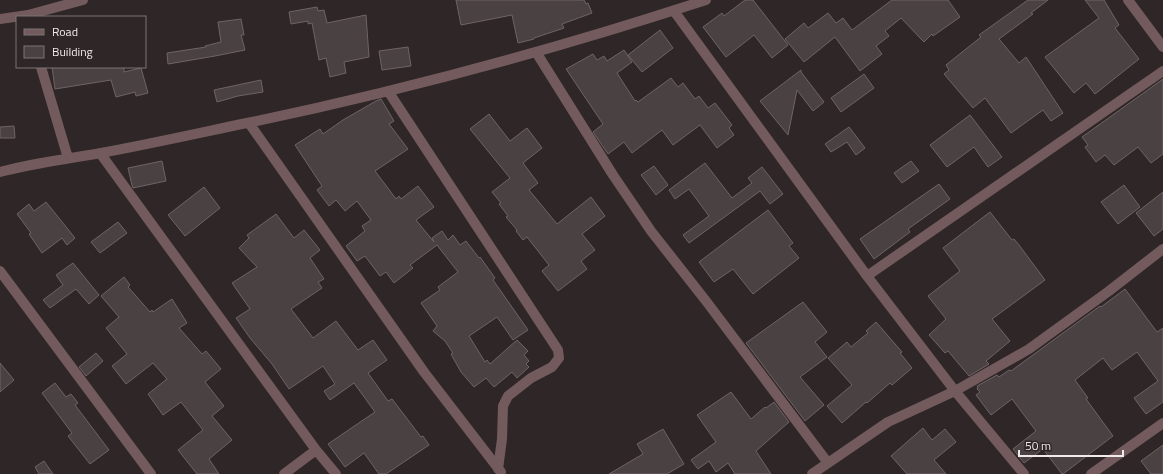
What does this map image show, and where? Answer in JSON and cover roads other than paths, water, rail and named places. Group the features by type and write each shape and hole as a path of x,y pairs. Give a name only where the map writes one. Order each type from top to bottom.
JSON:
{"street":[{"path":"28,16 83,0"},
{"path":"0,172 248,123 388,91 536,52 706,0"},
{"path":"1128,0 1163,47"},
{"path":"674,11 867,276 955,391 1024,474"},
{"path":"0,19 16,17"},
{"path":"536,52 613,175 651,231 706,300 828,463"},
{"path":"42,68 68,158"},
{"path":"867,276 1163,71"},
{"path":"388,91 558,350 559,358 552,366 531,378 508,396 503,406 500,472"},
{"path":"248,123 424,372 500,472"},
{"path":"100,153 316,450 336,474"},
{"path":"812,474 888,422 955,391 1029,349 1163,249"},
{"path":"0,271 151,474"},
{"path":"1091,474 1162,425"},
{"path":"284,474 316,450"}]}
